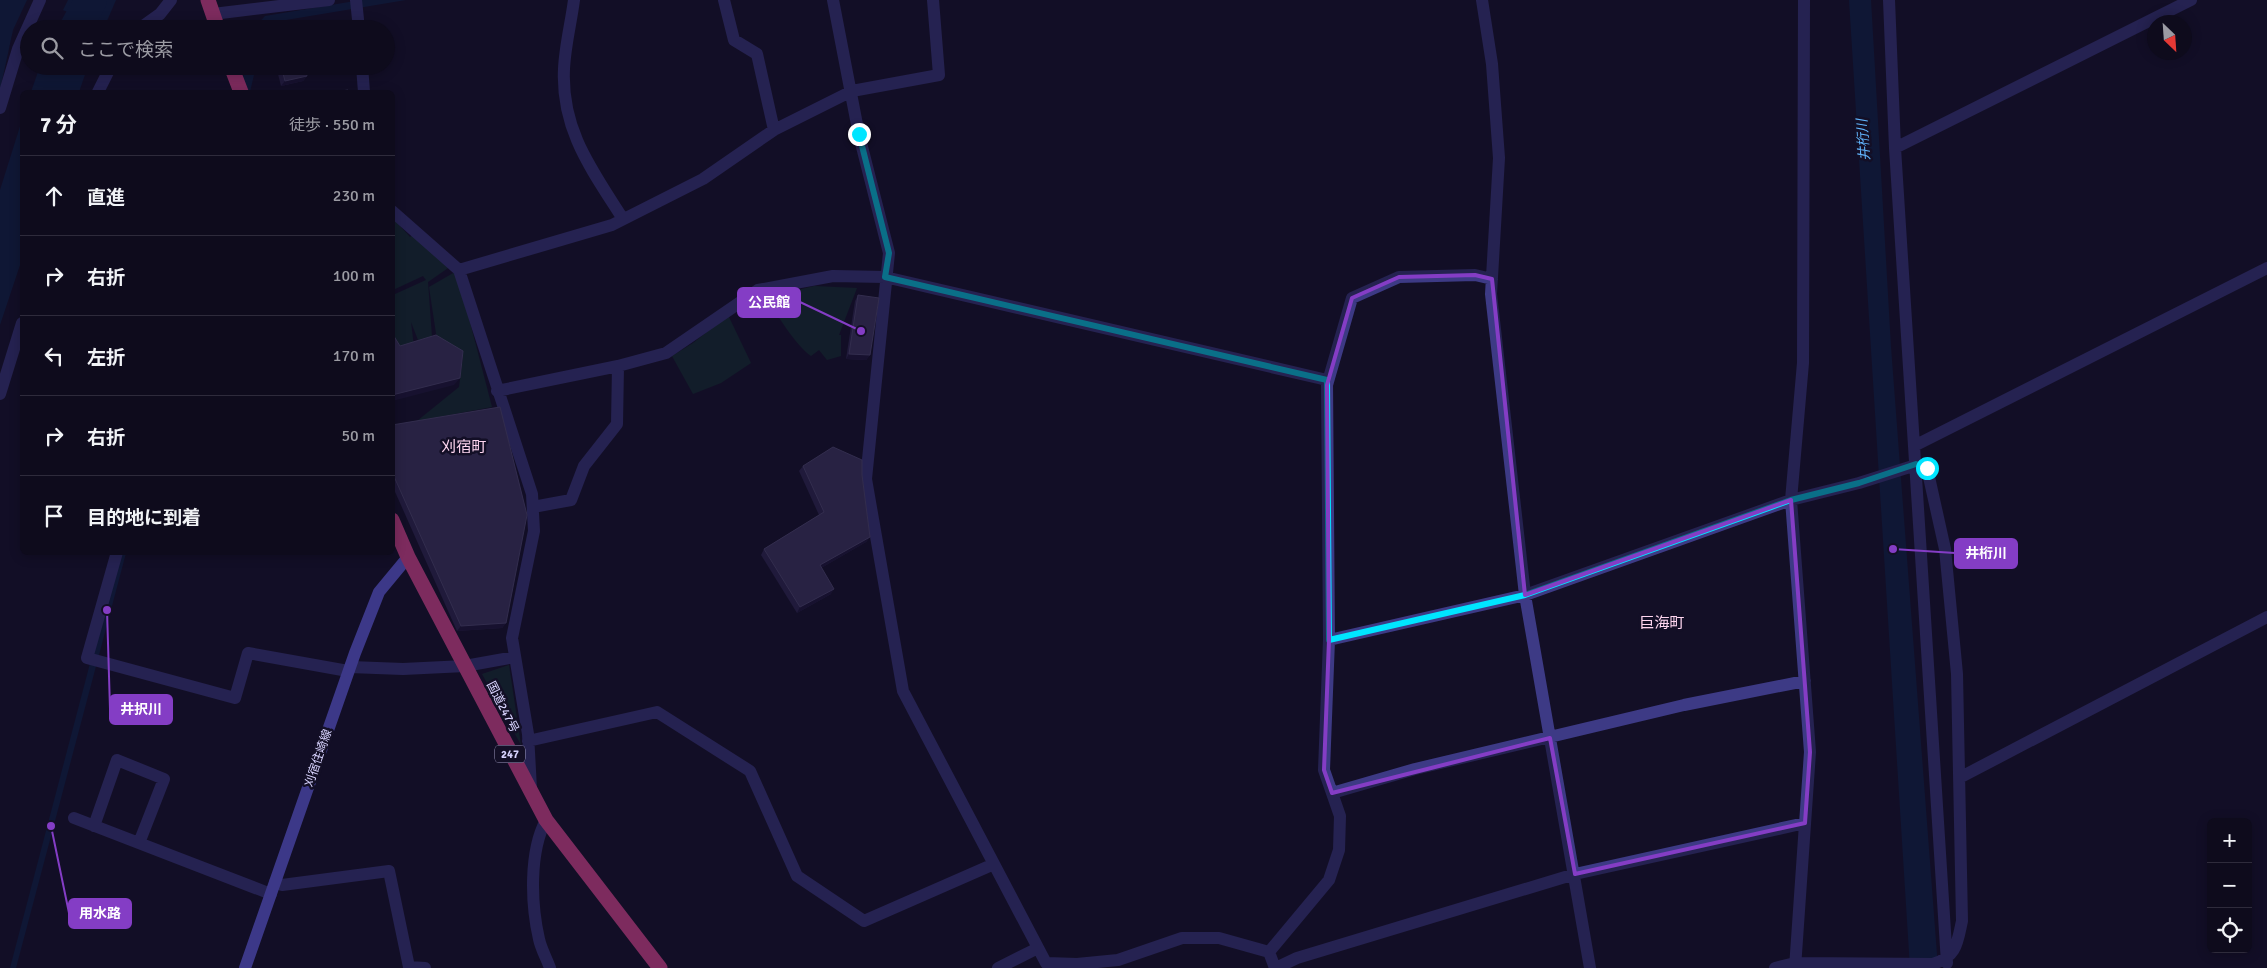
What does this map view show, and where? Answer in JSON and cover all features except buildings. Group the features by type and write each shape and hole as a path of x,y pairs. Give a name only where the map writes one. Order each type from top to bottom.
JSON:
{"highway":[{"path":"211,7 215,20"},
{"path":"234,75 240,90"},
{"name":"国道247号","path":"395,527 408,557 546,820 660,968"}],"main road":[{"name":"刈宿住崎線","path":"245,968 349,669 379,592 408,557"}],"street":[{"path":"31,20 40,0"},
{"path":"152,20 160,14 171,0"},
{"path":"211,7 323,0"},
{"path":"356,0 358,20"},
{"path":"574,0 564,69 567,114 574,137 586,161 623,219"},
{"path":"724,0 734,40 757,54 774,130"},
{"path":"833,0 859,134 889,253 885,277 866,479 903,691 1046,963 1062,964 1118,960 1182,938 1219,938 1269,952"},
{"path":"459,270 612,225 703,179 774,130 852,91 939,75 933,0"},
{"path":"1482,0 1492,64 1499,158 1491,294 1525,595 1590,968"},
{"path":"1795,966 1810,752 1791,500 1803,363 1804,0"},
{"path":"1888,0 1895,148 1947,964"},
{"path":"1895,148 2191,0"},
{"path":"0,108 20,45"},
{"path":"99,90 106,75"},
{"path":"363,75 364,90"},
{"path":"395,215 459,270 532,494 534,531 512,638 528,741 531,794"},
{"path":"1914,446 2267,268"},
{"path":"1327,385 1352,298 1399,277 1475,275 1492,279"},
{"path":"497,391 618,366 666,353 758,290 833,276 885,277 1327,380 1329,640 1324,770 1340,816 1339,850 1329,880 1269,952"},
{"path":"0,394 20,329"},
{"path":"533,506 571,500 584,466 618,424 618,366"},
{"path":"1329,640 1525,595 1791,500 1859,483 1916,464 1927,468 1945,549 1957,674 1962,921 1957,946 1947,964"},
{"path":"115,555 87,658 235,698 248,653 349,669 465,666 515,657"},
{"path":"1960,777 2267,617"},
{"path":"1332,793 1415,769 1684,705 1805,681"},
{"path":"528,741 658,712 750,771 797,876 864,921 994,864"},
{"path":"94,826 117,760 164,780 139,843"},
{"path":"74,818 271,894"},
{"path":"546,820 537,836 533,887 539,939 550,968"},
{"path":"1269,952 1276,968 1297,958 1575,874 1805,823"},
{"path":"275,882 282,885 389,871 409,966 425,968"},
{"path":"998,968 1038,948"},
{"path":"1775,968 1795,966 1947,964"}],"highlighted area":[{"path":"1475,275 1492,279 1525,595 1791,500 1810,752 1805,823 1575,874 1550,738 1332,793 1324,770 1329,640 1327,385 1352,298 1399,277"}],"green space":[{"path":"395,220 410,237 414,234 451,266 428,282 432,337 418,340 411,322 417,372 395,353 395,294 426,280 423,276 395,289"},
{"path":"455,272 458,276 492,407 417,421 459,387 463,357 437,340 429,287"},
{"path":"814,286 857,288 839,335 841,335 841,356 827,360 819,350 811,356 805,351 793,338 765,298"},
{"path":"728,315 751,363 721,383 693,394 672,356 693,343"},
{"path":"509,665 521,745 482,674"}],"water":[{"path":"0,0 27,0 13,30 0,90"},
{"path":"68,0 116,0 107,20 86,20 63,10"},
{"path":"361,0 406,0 286,20 261,20 265,16"},
{"path":"1849,0 1871,0 1891,347 1938,968 1910,968"},
{"path":"37,75 85,75 80,90 32,90"},
{"path":"244,75 254,75 250,90 240,90"},
{"path":"20,126 20,265 0,325 0,190"},
{"path":"118,555 125,555 16,968 10,968"}],"waterway":[{"path":"80,20 91,0"}],"place":[{"name":"公民館","path":"861,331"},
{"name":"井桁川","path":"1893,549"},
{"name":"井択川","path":"107,610"},
{"name":"用水路","path":"51,826"}],"district":[{"name":"刈宿町","path":"464,447"},
{"name":"巨海町","path":"1662,623"}],"route":[{"path":"859,134 889,253 885,277 1327,380 1329,640 1525,595 1791,500 1859,483 1916,464 1927,468"}]}
